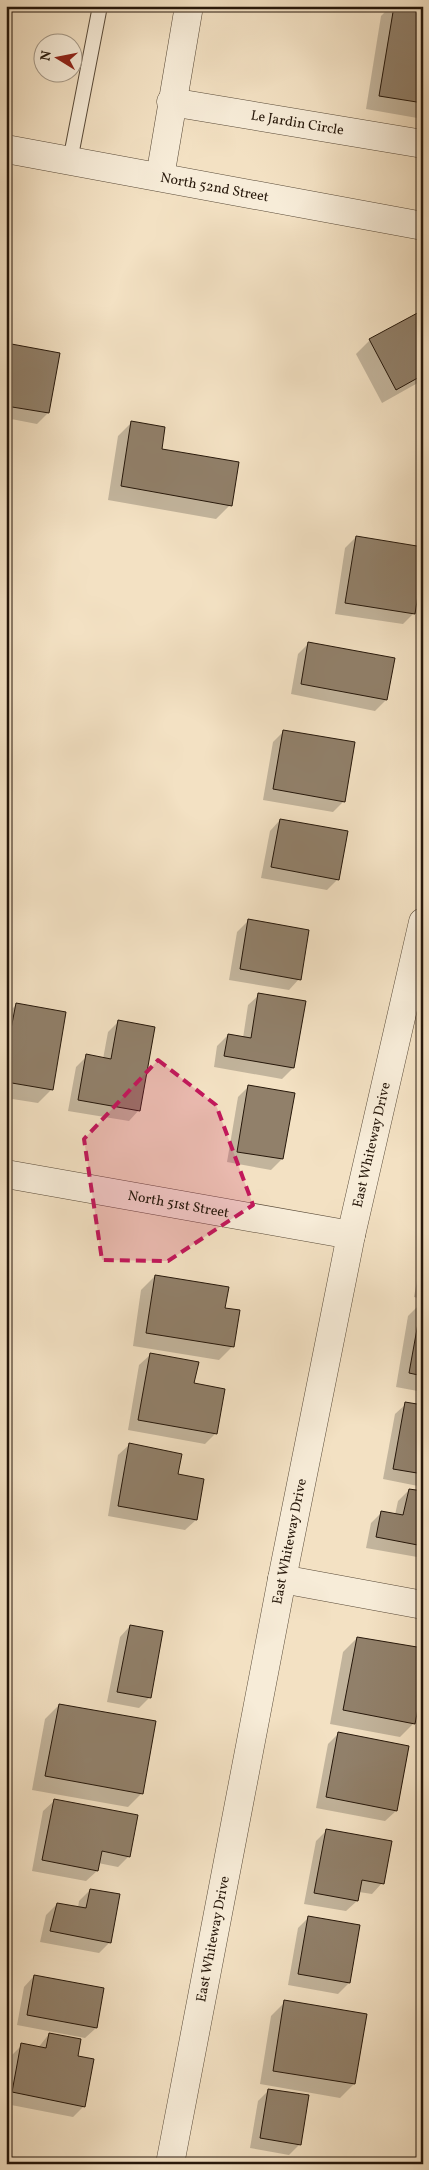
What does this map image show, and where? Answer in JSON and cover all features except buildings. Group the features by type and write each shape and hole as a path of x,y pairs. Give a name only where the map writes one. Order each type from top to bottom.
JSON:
{"street":[{"path":"160,177 171,102 189,6"},
{"name":"Le Jardin Circle","path":"171,102 423,144"},
{"name":"North 52nd Street","path":"6,149 423,226"},
{"name":"East Whiteway Drive","path":"170,2164 282,1579 351,1235 423,923"},
{"name":"North 51st Street","path":"6,1174 351,1235"},
{"path":"282,1579 423,1605"}],"lane":[{"path":"70,161 100,6"}],"highlighted area":[{"path":"158,1060 216,1105 253,1205 168,1261 102,1260 84,1139"}]}
